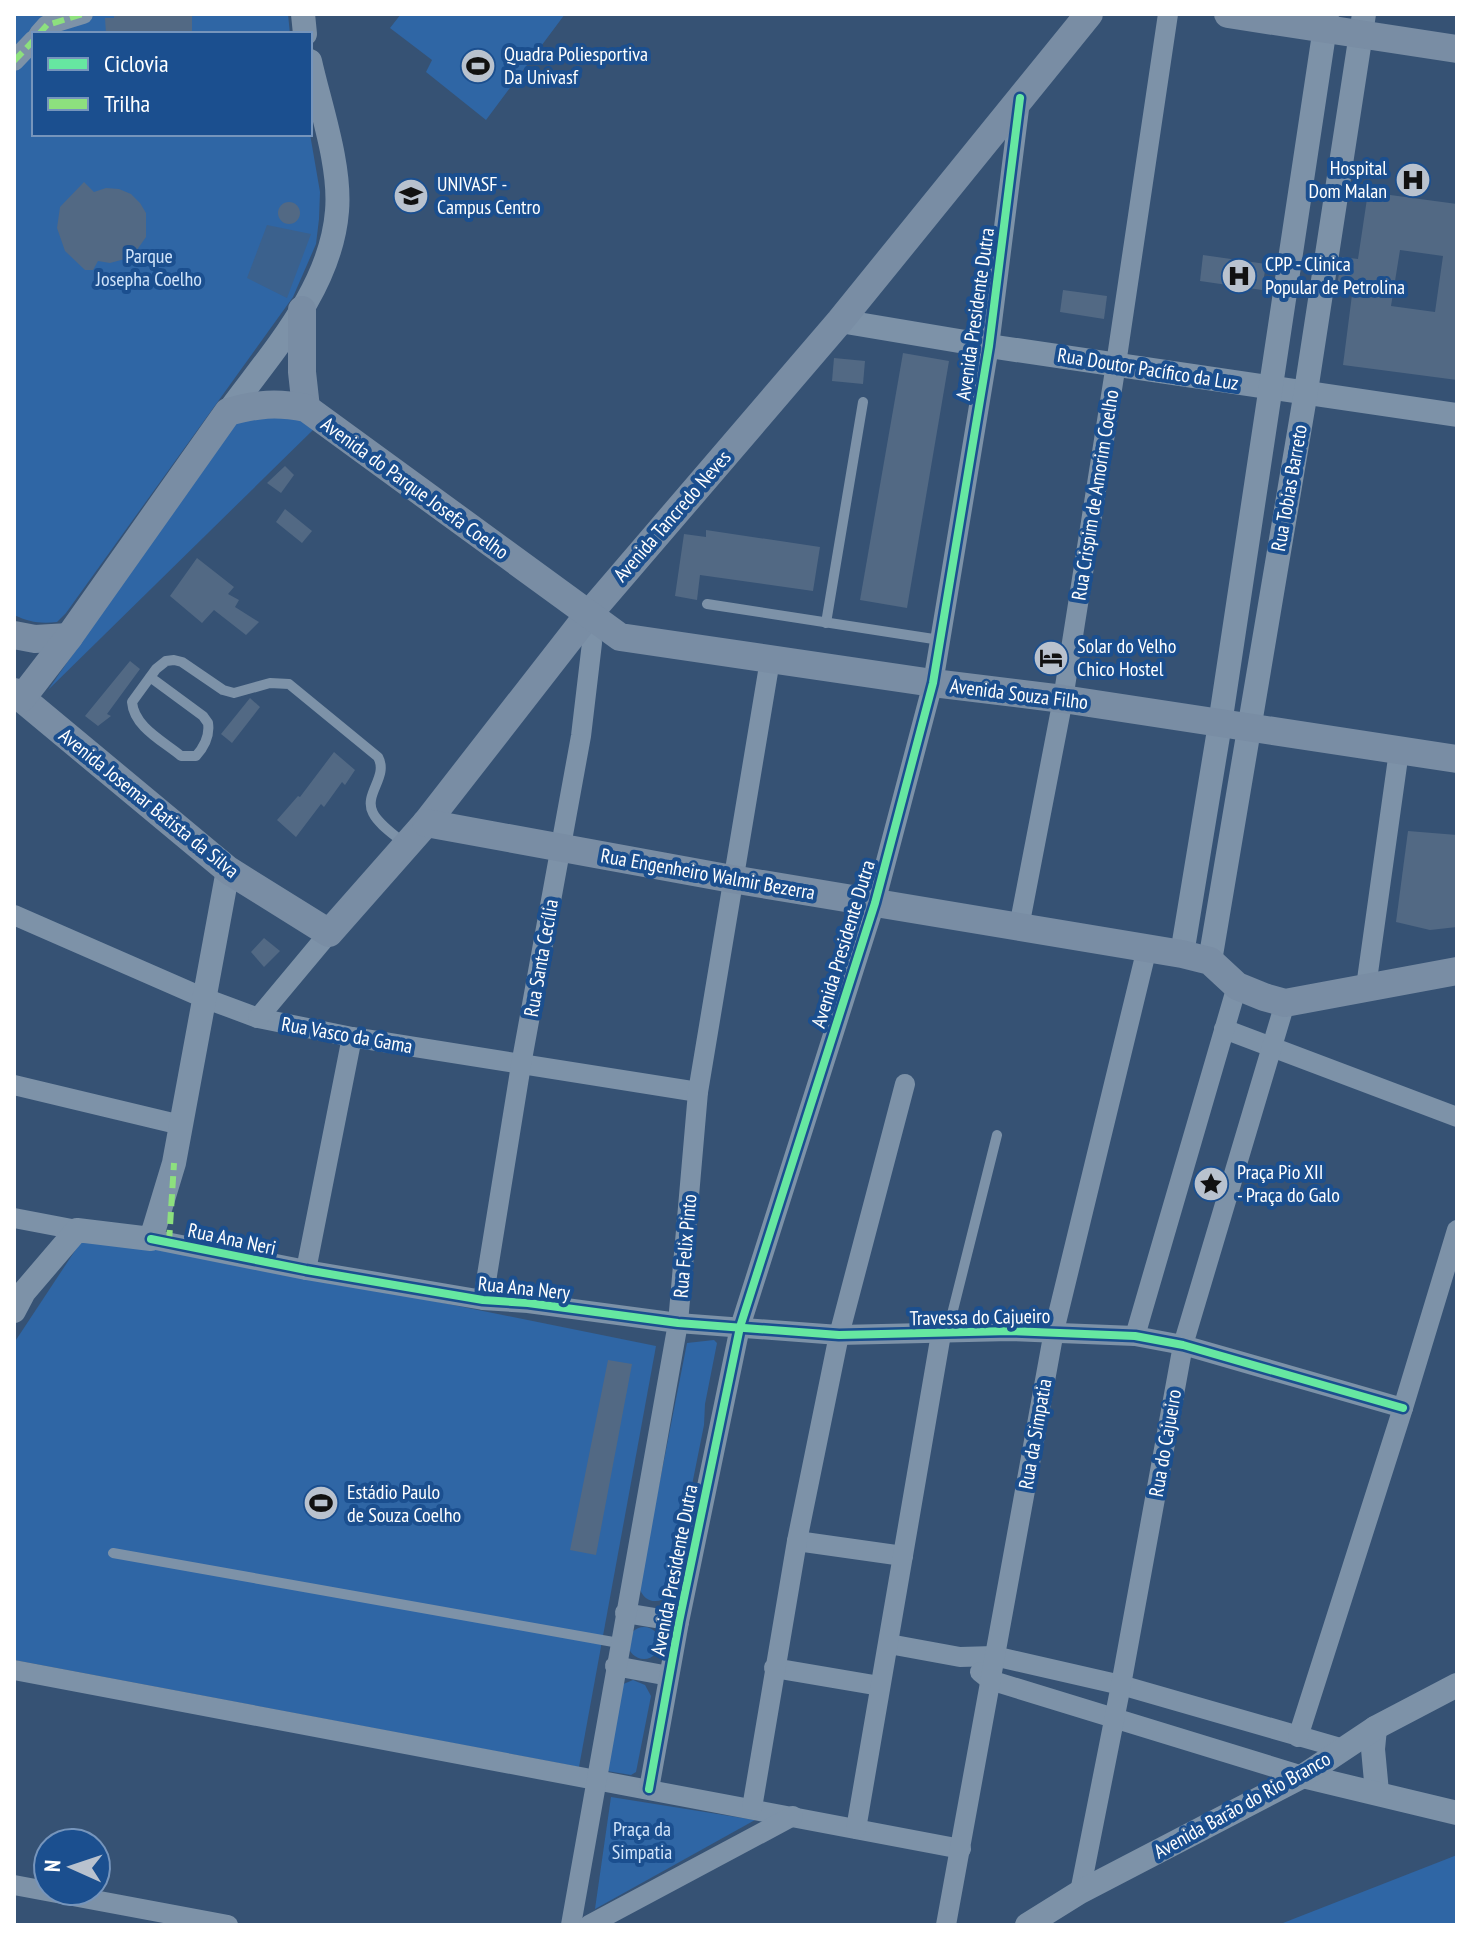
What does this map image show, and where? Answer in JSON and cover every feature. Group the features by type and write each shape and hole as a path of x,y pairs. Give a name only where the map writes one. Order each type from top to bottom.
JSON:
{"main road":[{"name":"Avenida Tancredo Neves","path":"329,933 426,823 588,615 840,321 1089,14"},
{"path":"1228,14 1363,24 1457,49"},
{"path":"302,310 302,372 306,408"},
{"name":"Avenida do Parque Josefa Coelho","path":"228,412 258,404 281,403 306,408 588,615"},
{"path":"17,699 69,637 228,412"},
{"name":"Avenida Souza Filho","path":"588,615 620,637 1063,699 1457,759"},
{"path":"14,635 35,639 69,637"},
{"name":"Avenida Josemar Batista da Silva","path":"17,699 228,870 329,933"},
{"name":"Rua Engenheiro Walmir Bezerra","path":"426,823 732,879 1182,954 1210,961 1237,986 1274,1000"},
{"path":"1274,1000 1457,971"}],"street":[{"path":"40,32 47,25 83,14"},
{"name":"Rua Crispim de Amorim Coelho","path":"1019,927 1063,699 1168,14"},
{"name":"Rua Tobias Barreto","path":"1182,954 1220,724 1326,22"},
{"name":"Rua Tobias Barreto","path":"1210,961 1306,391 1363,24"},
{"path":"14,61 32,42"},
{"path":"228,412 302,310 331,246 337,208 333,162 312,70"},
{"name":"Avenida Presidente Dutra","path":"649,1789 679,1622 740,1327 875,903 933,683 989,346 1020,98"},
{"name":"Rua Doutor Pacífico da Luz","path":"840,321 1457,415"},
{"name":"Rua Santa Cecília","path":"483,1300 521,1065 581,736 592,643 588,615"},
{"name":"Rua Felix Pinto","path":"571,1925 678,1323 698,1092 770,660"},
{"path":"1366,987 1399,751"},
{"path":"14,1218 151,1239 174,1163 228,870"},
{"name":"Rua Vasco da Gama","path":"14,915 204,998 258,1018 352,1037 698,1092"},
{"name":"Avenida Tancredo Neves","path":"258,1018 329,933"},
{"name":"Rua da Simpatia","path":"946,1925 1054,1331 1147,948"},
{"path":"1135,1336 1237,986"},
{"name":"Rua do Cajueiro","path":"1080,1892 1183,1345 1271,1048 1274,1000"},
{"path":"1224,1029 1457,1117"},
{"path":"306,1270 352,1037"},
{"path":"752,1808 797,1541 839,1335 905,1084"},
{"path":"14,1085 181,1125"},
{"path":"14,1311 24,1292 77,1230"},
{"path":"1274,1767 1291,1735 1452,1265 1457,1230"},
{"name":"Rua Ana Neri","path":"151,1239 306,1270"},
{"name":"Rua Ana Nery","path":"306,1270 483,1300 678,1323 740,1327"},
{"name":"Travessa do Cajueiro","path":"740,1327 839,1335 1054,1331 1135,1336 1183,1345 1403,1408"},
{"path":"856,1829 944,1334"},
{"path":"797,1541 903,1556"},
{"path":"625,1613 679,1622"},
{"path":"889,1644 960,1657 994,1656 1121,1685 1344,1749"},
{"path":"960,1657 990,1680 1303,1776 1457,1813"},
{"path":"615,1666 669,1676"},
{"path":"774,1668 880,1686"},
{"path":"14,1670 961,1849"},
{"name":"Avenida Barão do Rio Branco","path":"1027,1925 1080,1892 1303,1776 1375,1728 1453,1694"},
{"path":"1375,1728 1373,1749 1377,1792"},
{"path":"589,1925 793,1816"},
{"path":"14,1885 228,1925"}],"lane":[{"path":"826,623 863,402"},
{"path":"707,604 940,640"},
{"path":"150,677 208,723 207,741 196,756 181,756 137,720 132,702 150,677 166,661 182,662 223,690 234,693 270,683 289,684 378,757 382,770 371,803 372,812 406,845"},
{"path":"944,1334 997,1135"},
{"path":"113,1553 619,1643"}],"green space":[{"name":"Parque Josepha Coelho","path":"14,14 288,14 290,32 32,32 32,136 310,136 320,192 316,244 293,297 66,613 57,622 51,623 35,622 14,615"},
{"name":"Quadra Poliesportiva Da Univasf","path":"401,14 565,14 486,120 426,72 432,60 390,28"},
{"path":"258,418 296,418 315,428 48,690 233,423"},
{"name":"Estádio Paulo de Souza Coelho","path":"88,1231 656,1346 579,1767 14,1660 14,1343"},
{"path":"714,1340 717,1343 704,1425 670,1595 652,1601 644,1596 639,1587 687,1343"},
{"path":"644,1627 655,1632 660,1643 655,1654 644,1659 633,1654 628,1643 633,1632"},
{"path":"633,1680 645,1685 651,1696 636,1772 631,1775 607,1771 621,1685"},
{"name":"Praça da Simpatia","path":"611,1797 755,1820 595,1909"},
{"path":"1457,1855 1457,1925 1276,1925 1283,1923"}],"shaded area":[{"path":"267,225 311,234 287,298 247,278"}],"building":[{"path":"114,14 192,14 192,32 106,32 105,18 114,18"},
{"path":"84,182 94,192 106,188 119,189 131,194 140,203 146,213 146,237 132,257 110,263 98,261 93,270 85,270 65,251 57,228 60,207"},
{"path":"1368,192 1457,204 1457,380 1343,365 1353,287 1337,285 1342,257 1358,259","holes":["1400,250 1443,256 1435,312 1391,306"]},
{"path":"289,202 297,205 300,213 297,221 289,224 281,221 278,213 281,205"},
{"path":"1203,255 1266,264 1262,290 1200,281"},
{"path":"1063,290 1107,296 1104,319 1060,312"},
{"path":"903,353 949,361 907,608 860,600"},
{"path":"834,358 865,361 863,384 832,381"},
{"path":"285,466 294,475 281,493 267,483"},
{"path":"285,509 312,531 302,543 276,522"},
{"path":"706,530 820,547 813,591 700,575 697,600 675,596 684,534 706,537"},
{"path":"197,558 234,587 228,594 239,600 235,607 259,622 246,635 214,610 202,623 170,596"},
{"path":"130,661 140,669 107,714 111,716 98,726 85,716"},
{"path":"250,698 260,707 232,743 221,734"},
{"path":"334,752 355,770 324,807 321,804 296,837 277,820 300,797"},
{"path":"1408,831 1457,835 1457,927 1430,930 1396,922"},
{"path":"264,938 280,951 264,967 251,952"},
{"path":"608,1360 632,1364 596,1555 570,1550"}],"marked path":[{"path":"41,32 47,25 83,14"},
{"path":"14,61 32,42"},
{"path":"169,1242 174,1163"}],"cycle path":[{"path":"649,1789 679,1622 740,1327 875,903 933,683 989,346 1020,98"},
{"path":"151,1239 306,1270 483,1300 678,1323 839,1335 1011,1331 1135,1336 1183,1345 1403,1408"}],"place":[{"name":"Quadra Poliesportiva Da Univasf","path":"478,66"},
{"name":"Hospital Dom Malan","path":"1413,180"},
{"name":"UNIVASF - Campus Centro","path":"411,196"},
{"name":"CPP - Clinica Popular de Petrolina","path":"1239,276"},
{"name":"Solar do Velho Chico Hostel","path":"1051,658"},
{"name":"Praça Pio XII - Praça do Galo","path":"1211,1184"},
{"name":"Estádio Paulo de Souza Coelho","path":"321,1503"}]}
